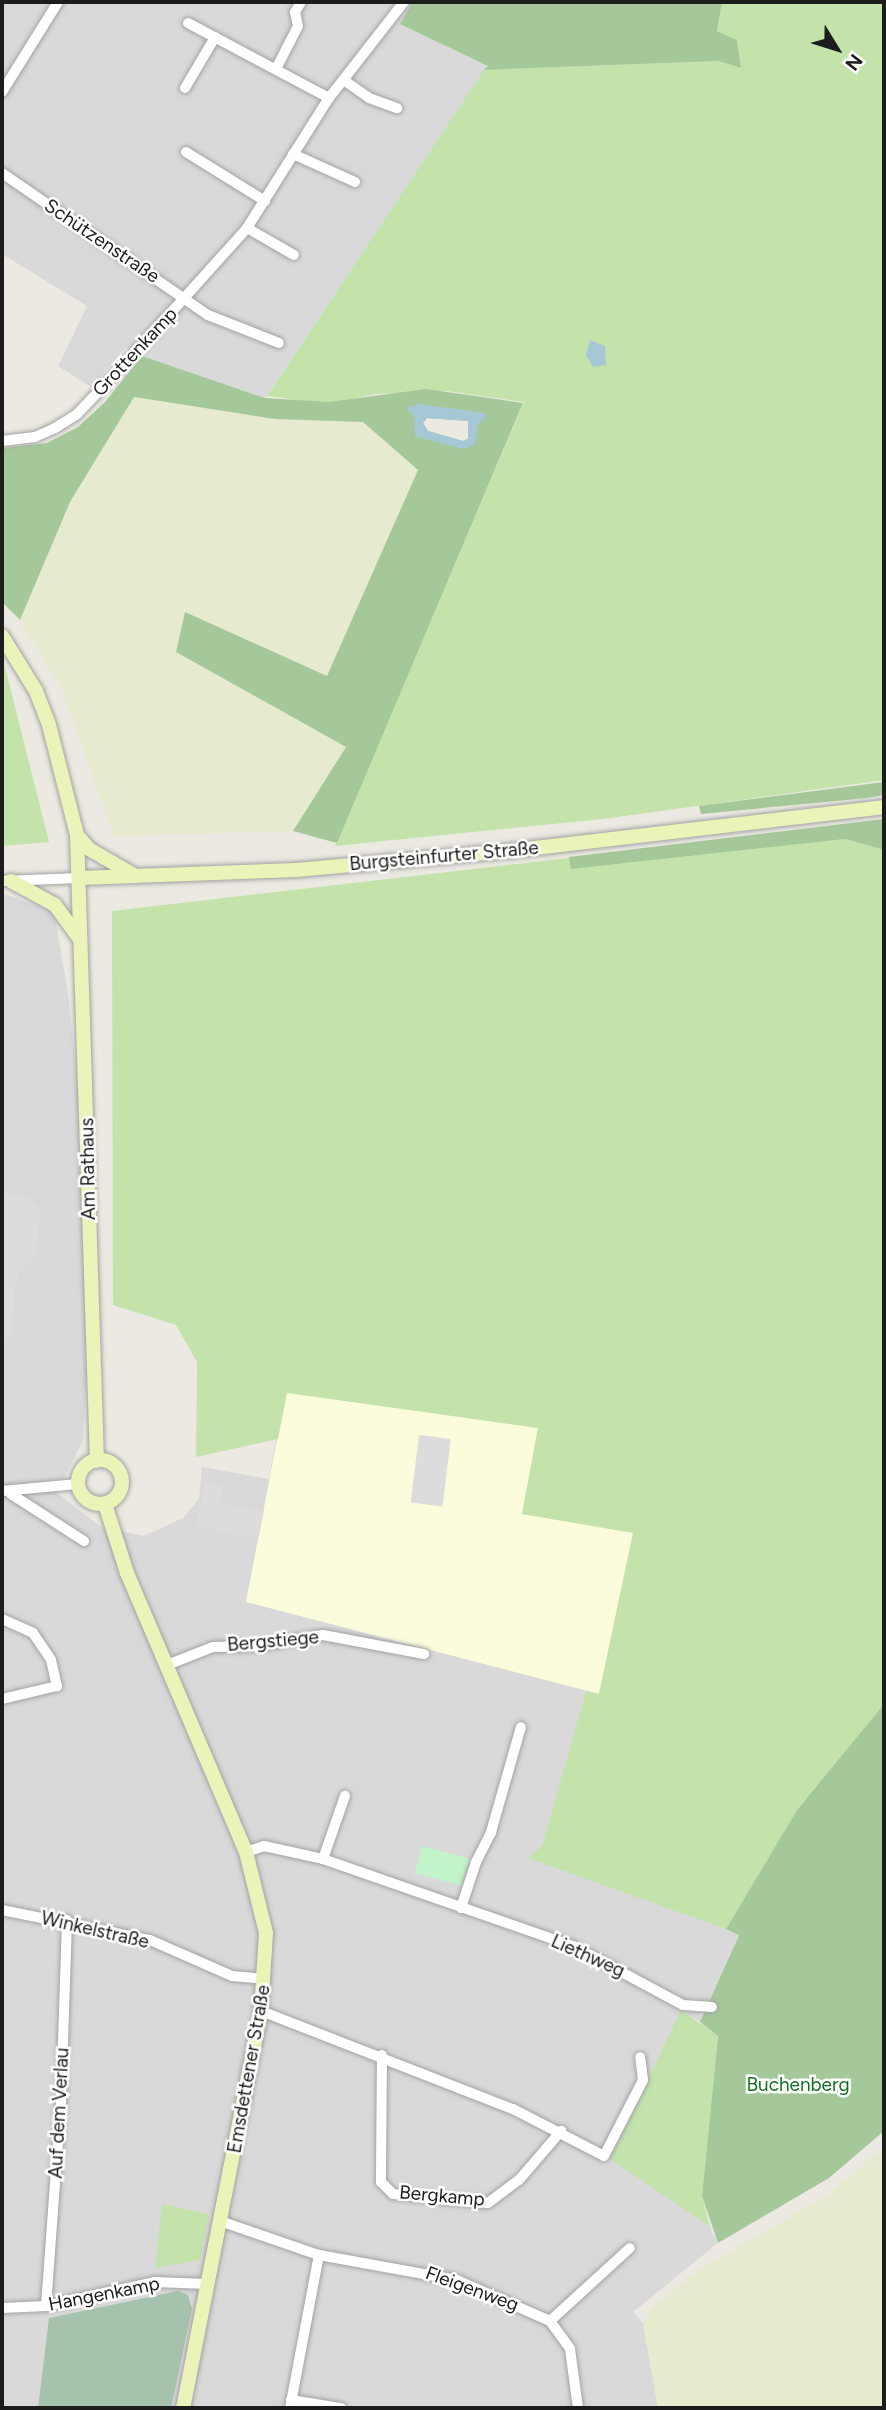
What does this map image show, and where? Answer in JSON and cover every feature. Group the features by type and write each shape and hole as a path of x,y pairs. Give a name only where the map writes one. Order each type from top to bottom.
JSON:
{"main road":[{"name":"Am Rathaus","path":"2,636 36,691 50,725 77,835 97,1461"},
{"name":"Burgsteinfurter Straße","path":"80,878 296,870 510,851 884,807"},
{"path":"77,835 89,849 135,875"},
{"path":"6,881 55,905 82,943"},
{"path":"97,1461 113,1465 122,1480 118,1495 105,1504 87,1500 78,1484 83,1469 97,1461"},
{"name":"Emsdettener Straße","path":"105,1504 127,1573 246,1852 266,1933 261,2011 183,2408"}],"street":[{"path":"2,92 58,2"},
{"path":"276,69 298,26 295,12 301,2"},
{"name":"Grottenkamp","path":"2,441 35,437 77,414 185,298 247,228 329,98 404,2"},
{"path":"188,23 329,98"},
{"path":"185,88 215,37"},
{"path":"345,80 369,98 397,108"},
{"path":"186,152 265,201"},
{"path":"293,153 355,183"},
{"name":"Schützenstraße","path":"2,173 208,315 279,343"},
{"path":"247,228 294,255"},
{"name":"Burgsteinfurter Straße","path":"6,881 80,878"},
{"path":"6,1492 78,1484"},
{"path":"6,1492 83,1541"},
{"path":"2,1619 33,1633 51,1660 57,1686 2,1699"},
{"name":"Bergstiege","path":"167,1665 214,1647 259,1646 323,1635 424,1654"},
{"path":"461,1908 476,1862 491,1832 521,1727"},
{"path":"323,1859 345,1796"},
{"name":"Liethweg","path":"246,1852 264,1846 323,1859 573,1946 683,2005 712,2007"},
{"name":"Winkelstraße","path":"2,1910 67,1920 150,1940 232,1976 265,1979"},
{"name":"Auf dem Verlau","path":"46,2306 61,2102 67,1920"},
{"path":"261,2011 382,2055 561,2131 604,2156 643,2080 640,2057"},
{"name":"Bergkamp","path":"382,2055 382,2182 393,2194 488,2203 519,2180 561,2131"},
{"name":"Fleigenweg","path":"220,2221 318,2255 457,2280 550,2321"},
{"path":"578,2408 570,2349 550,2321 630,2248"},
{"path":"318,2255 290,2404 341,2408"},
{"name":"Hangenkamp","path":"2,2308 46,2306 155,2282 207,2284"}],"shaded area":[{"path":"2,2 413,2 401,24 489,66 265,398 142,356 126,347 91,387 58,366 87,306 2,254"},
{"path":"134,397 275,419 363,422 418,471 327,676 185,613 176,652 346,747 293,831 114,836 62,690 20,620 70,502"},
{"path":"2,893 54,912 68,993 83,1138 90,1316 83,1440 57,1493 101,1527 144,1536 183,1518 199,1499 202,1467 269,1479 284,1391 538,1428 522,1514 570,1520 599,1694 586,1692 542,1846 739,1934 700,2022 682,2011 681,2206 708,2225 718,2243 633,2312 643,2323 658,2408 2,2408"},
{"path":"2,1194 25,1195 40,1208 36,1257 19,1272 14,1294 12,1339 2,1339"},
{"path":"286,1392 538,1428 522,1514 633,1532 599,1694 246,1602"},
{"path":"419,1435 451,1439 442,1506 411,1502"},
{"path":"206,1481 223,1485 220,1503 264,1511 259,1536 236,1537 196,1524"},
{"path":"884,2147 884,2408 658,2408 643,2323 651,2308 702,2268 828,2195"},
{"path":"178,2291 188,2295 192,2309 171,2408 38,2408 49,2318"}],"green space":[{"path":"413,2 722,2 717,31 737,40 741,68 718,61 484,70 488,66 400,24"},
{"path":"722,2 884,2 884,780 603,819 335,846 524,402 447,391 375,394 328,404 267,396 484,70 718,61 740,68 737,40 717,31"},
{"path":"142,356 265,398 329,402 426,389 523,403 337,843 293,831 346,747 176,652 185,612 327,676 418,470 363,422 275,419 134,397 70,502 20,620 2,602 2,448 47,443 78,427 105,402","holes":["427,418 468,421 468,439 463,441 428,431 423,423"]},
{"path":"2,655 49,842 2,846"},
{"path":"884,782 884,795 867,798 701,814 699,806"},
{"path":"884,819 884,850 845,839 571,869 569,857"},
{"path":"845,839 884,850 884,1704 797,1810 726,1929 528,1858 542,1846 586,1691 599,1694 633,1533 522,1514 538,1428 287,1393 278,1439 196,1457 197,1362 176,1325 113,1305 112,911 569,858"},
{"name":"Buchenberg","path":"884,1704 884,2131 829,2178 718,2243 702,2196 718,2036 700,2022 739,1935 726,1929 797,1810"},
{"path":"422,1846 469,1859 462,1886 415,1873"},
{"path":"681,2010 718,2036 702,2196 711,2231 708,2225 610,2159"},
{"path":"162,2204 209,2214 200,2260 155,2268"}],"water":[{"path":"590,340 605,346 606,365 593,367 586,355"},
{"path":"419,404 485,413 487,416 478,424 475,444 464,449 415,436 414,416 407,408","holes":["427,418 468,421 468,439 463,441 428,431 423,423"]}]}
